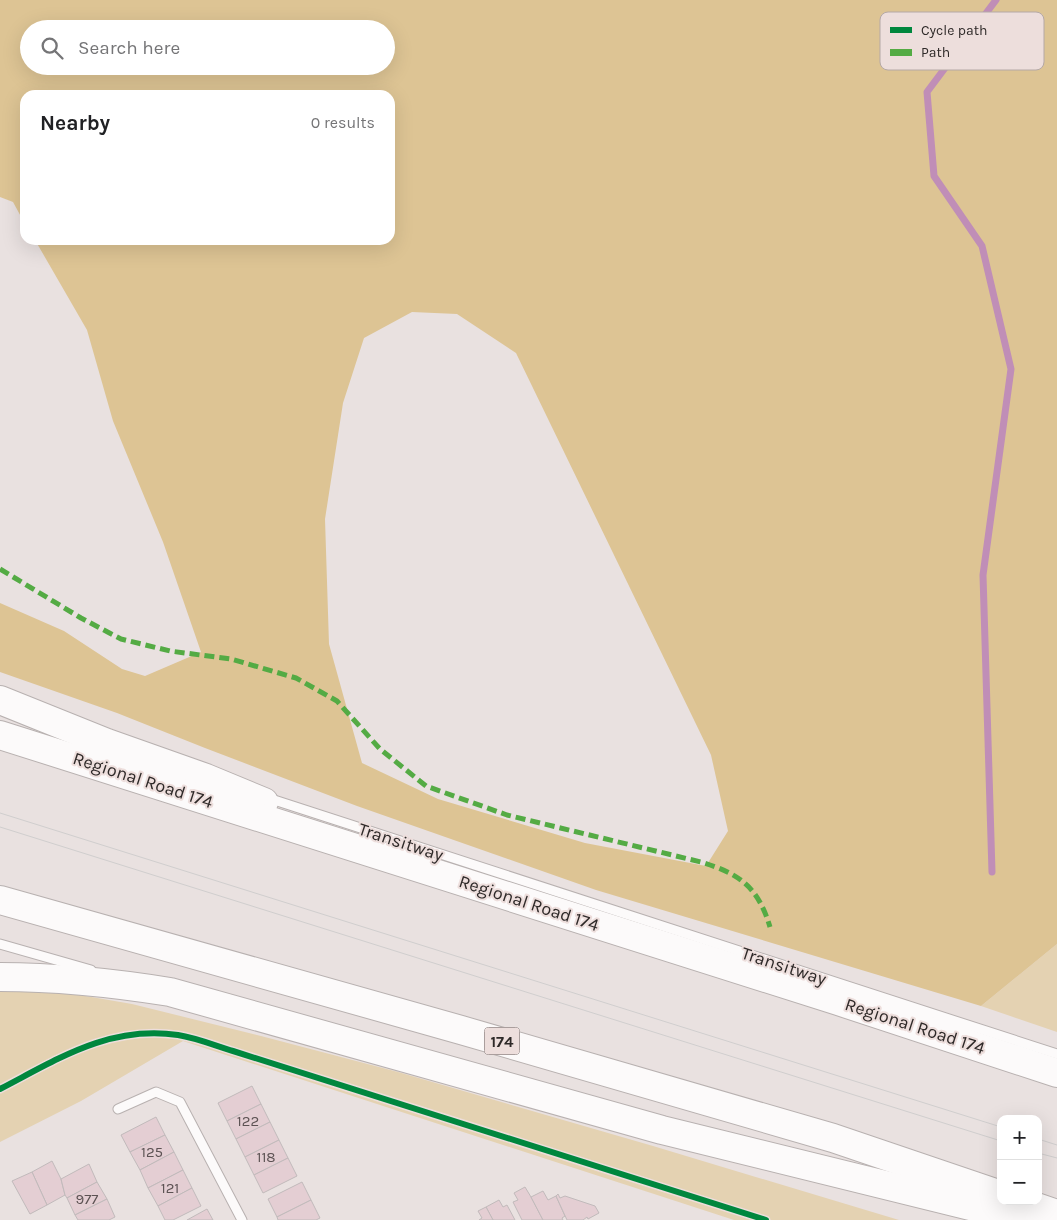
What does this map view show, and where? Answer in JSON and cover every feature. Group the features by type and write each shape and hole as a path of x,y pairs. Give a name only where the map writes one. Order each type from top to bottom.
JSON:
{"highway":[{"path":"0,700 107,743 206,778 428,870"},
{"name":"Regional Road 174","path":"0,735 829,998 1057,1073"},
{"name":"174","path":"0,900 471,1032 823,1135 997,1194"},
{"path":"0,977 88,981 170,992 662,1130 1027,1220"},
{"path":"1031,1205 1057,1214"}],"lane":[{"name":"Transitway","path":"206,778 1057,1054"},
{"name":"Transitway","path":"428,870 551,900"},
{"name":"Transitway","path":"560,903 683,933"},
{"path":"0,944 170,992"},
{"path":"118,1109 156,1092 180,1102 242,1220"},
{"path":"662,1130 914,1202"}],"shaded area":[{"path":"0,0 1057,0 1057,944 981,1006 596,890 357,806 117,713 0,672 0,603 64,631 122,669 145,676 201,652 163,542 113,421 87,330 38,245 395,245 395,90 20,90 20,215 13,202 0,197","holes":["412,312 457,314 516,353 711,755 728,831 706,866 585,843 438,799 362,763 329,644 325,519 343,403 364,338"]},
{"path":"1057,944 1057,1032 981,1006"},
{"path":"0,989 68,993 132,1004 261,1036 398,1072 899,1220 734,1220 183,1041 81,1101 0,1142"}],"building":[{"path":"252,1086 261,1104 227,1121 218,1103"},
{"path":"261,1104 270,1122 236,1139 227,1121"},
{"path":"156,1117 165,1135 130,1152 121,1135"},
{"path":"270,1122 279,1140 245,1157 236,1139"},
{"path":"165,1135 174,1152 140,1170 130,1152"},
{"path":"279,1140 288,1158 254,1175 245,1157"},
{"path":"174,1152 183,1170 148,1188 140,1170"},
{"path":"288,1158 297,1176 263,1193 254,1175"},
{"path":"52,1161 61,1179 65,1195 47,1205 32,1172"},
{"path":"89,1164 97,1182 67,1198 61,1179"},
{"path":"183,1170 192,1188 158,1206 148,1188"},
{"path":"32,1172 47,1205 30,1214 12,1181"},
{"path":"97,1182 107,1199 75,1215 67,1198"},
{"path":"302,1182 311,1200 277,1217 268,1199"},
{"path":"525,1187 543,1220 522,1220 513,1202 518,1200 514,1193"},
{"path":"192,1188 201,1206 173,1220 165,1220 158,1206"},
{"path":"543,1191 548,1200 556,1196 565,1216 562,1218 563,1220 543,1220 531,1197"},
{"path":"558,1194 560,1198 565,1196 595,1206 599,1213 588,1219 587,1217 583,1220 567,1220 556,1196"},
{"path":"107,1199 115,1217 109,1220 78,1220 75,1215"},
{"path":"311,1200 320,1218 316,1220 278,1220 277,1217"},
{"path":"499,1200 503,1207 507,1205 515,1220 493,1220 486,1207"},
{"path":"486,1207 493,1220 479,1220 482,1218 478,1211"},
{"path":"207,1209 213,1220 187,1220"}],"waterway":[{"path":"987,12 996,0"},
{"path":"944,70 927,92 934,176 982,246 1011,369 983,575 992,872"}],"tram line":[{"path":"0,813 997,1126"},
{"path":"0,827 997,1140"},
{"path":"1042,1140 1057,1145"},
{"path":"1042,1154 1057,1158"}],"marked path":[{"path":"0,569 81,618 121,639 170,651 231,659 296,678 337,701 380,749 426,786 507,815 701,862 727,872 737,877 753,892 760,902 770,927"}],"cycle path":[{"path":"0,1089 64,1056 107,1040 129,1035 153,1033 178,1035 206,1042 766,1220"}]}
